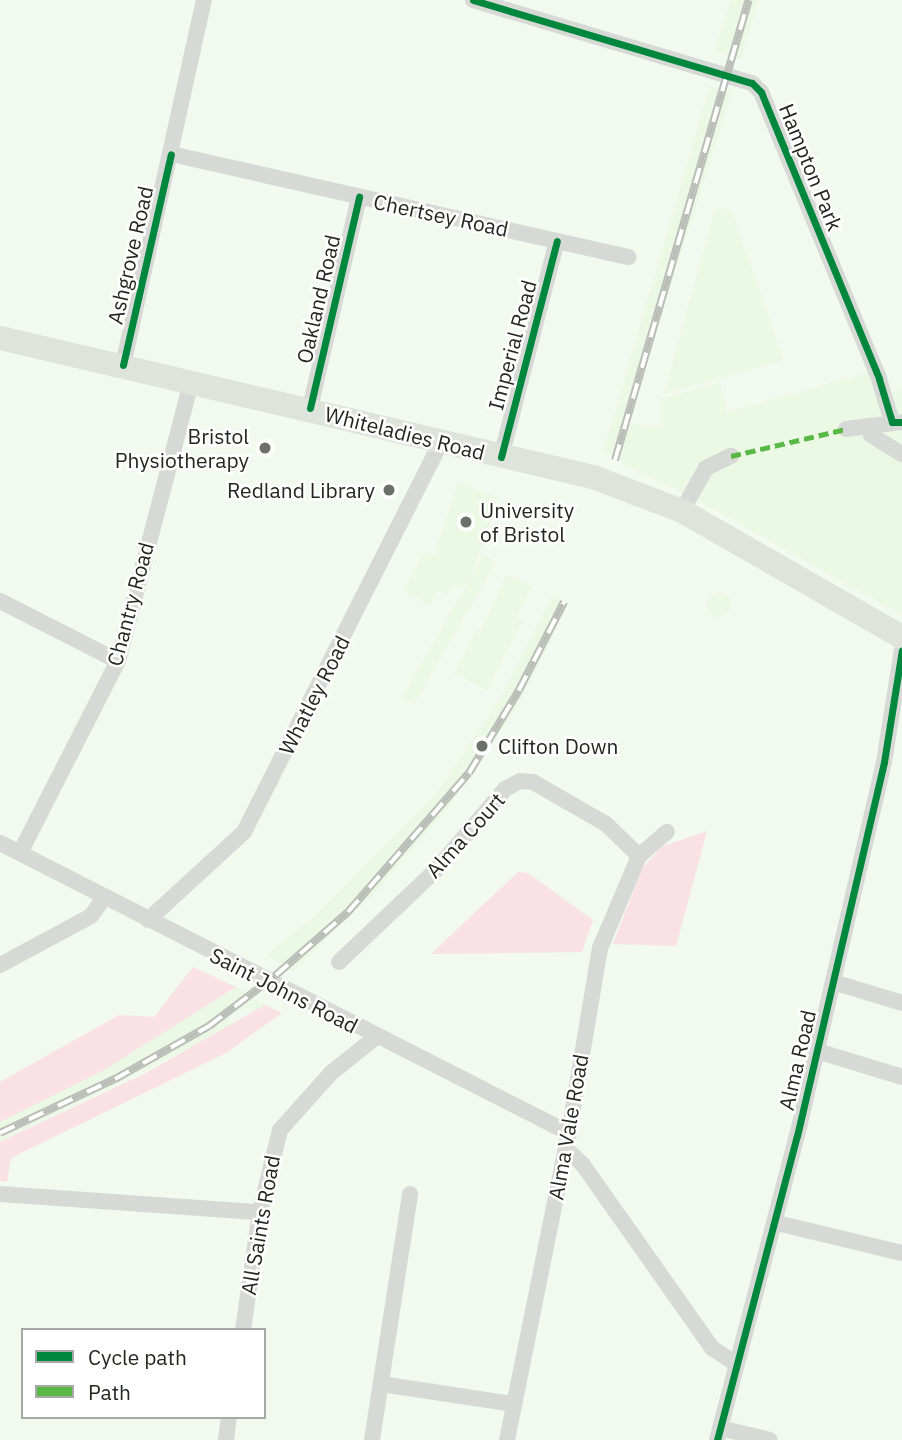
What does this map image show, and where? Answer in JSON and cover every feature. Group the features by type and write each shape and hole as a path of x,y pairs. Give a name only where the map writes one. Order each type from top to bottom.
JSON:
{"main road":[{"name":"Whiteladies Road","path":"0,338 310,408 501,457 593,477 682,511 902,638"}],"street":[{"name":"Ashgrove Road","path":"123,365 204,0"},
{"name":"Hampton Park","path":"472,0 738,76 761,92 897,422"},
{"name":"Chertsey Road","path":"171,154 629,257"},
{"name":"Oakland Road","path":"310,408 359,197"},
{"name":"Imperial Road","path":"501,457 557,241"},
{"name":"Chantry Road","path":"20,853 118,661 191,382"},
{"path":"846,429 897,422"},
{"path":"868,426 871,435 902,454"},
{"name":"Whatley Road","path":"148,920 244,832 441,442"},
{"path":"682,511 706,468 731,456"},
{"path":"0,601 118,661"},
{"name":"Alma Road","path":"718,1434 735,1363 777,1223 884,762 900,682 902,650"},
{"name":"Alma Court","path":"340,962 435,872 505,789 520,781 533,782 606,824 639,856"},
{"name":"Alma Vale Road","path":"507,1440 568,1141 600,948 639,856 667,832"},
{"name":"Saint Johns Road","path":"0,843 376,1037 568,1141 712,1348 735,1363"},
{"path":"0,965 83,921 106,897"},
{"path":"833,982 902,1003"},
{"name":"All Saints Road","path":"243,1328 260,1212 280,1130 331,1073 376,1037"},
{"path":"817,1051 902,1077"},
{"path":"0,1194 260,1212"},
{"path":"372,1440 410,1194"},
{"path":"777,1223 902,1253"},
{"path":"382,1384 514,1404"},
{"path":"226,1440 229,1419"},
{"path":"718,1434 770,1440"}],"shaded area":[{"path":"730,0 759,0 741,59 715,51"},
{"path":"710,86 732,92 627,423 661,428 661,399 720,382 727,412 876,370 886,395 902,389 902,615 697,500 621,463 621,457 603,453"},
{"path":"715,209 731,209 784,360 664,394"},
{"name":"University of Bristol","path":"458,482 498,497 471,578 462,588 453,584 447,595 438,590 430,605 403,590 424,552 435,554"},
{"name":"University of Bristol","path":"484,555 496,562 414,704 402,697"},
{"name":"University of Bristol","path":"506,575 532,586 517,617 523,621 487,690 454,673 477,628 481,630"},
{"path":"719,593 727,597 731,605 727,613 719,617 711,613 707,605 711,597"},
{"path":"552,596 568,604 547,648 515,709 451,804 377,890 293,971 266,955 317,914 437,793 499,701"},
{"path":"707,831 676,946 613,944 643,867 663,846"},
{"path":"518,872 528,873 593,920 582,952 431,954"},
{"path":"193,967 236,987 104,1070 0,1122 0,1082 119,1015 154,1017"},
{"path":"236,987 265,1005 252,1013 247,1006 228,1018 233,1026 0,1142 0,1122 104,1070"},
{"path":"265,1005 282,1013 226,1053 11,1158 7,1182 0,1181 0,1142 146,1073"}],"railway":[{"path":"615,460 749,0"},
{"path":"0,1133 115,1079 209,1026 276,975 348,912 469,773 519,690 564,602"}],"marked path":[{"path":"731,456 846,429"}],"cycle path":[{"path":"473,0 752,83 761,92 879,379 892,422 902,422"},
{"path":"123,365 171,154"},
{"path":"310,408 359,197"},
{"path":"501,457 557,241"},
{"path":"717,1440 797,1136 884,762 902,650"}],"place":[{"name":"Bristol Physiotherapy","path":"265,448"},
{"name":"Redland Library","path":"389,490"},
{"name":"University of Bristol","path":"466,522"},
{"name":"Clifton Down","path":"482,746"}]}
